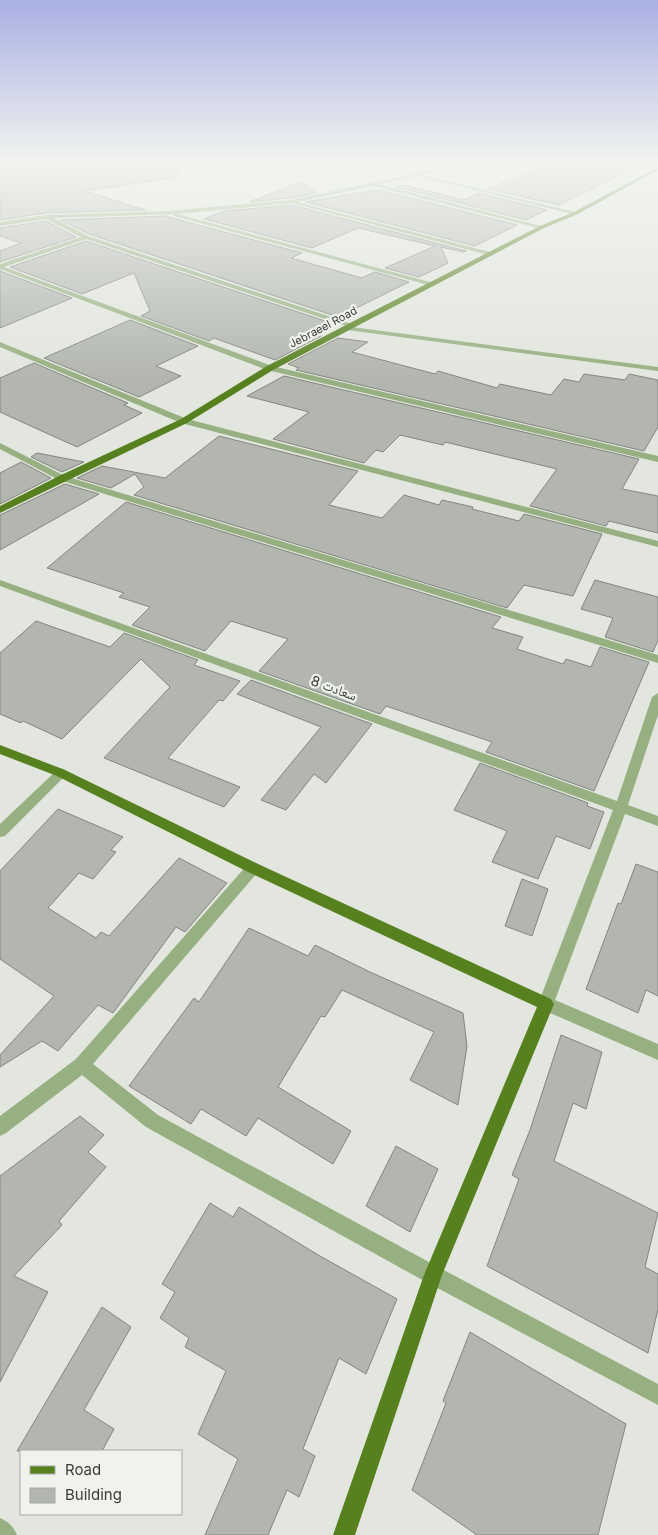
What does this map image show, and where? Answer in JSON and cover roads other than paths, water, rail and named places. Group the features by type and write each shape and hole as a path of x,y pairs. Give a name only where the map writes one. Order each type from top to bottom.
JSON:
{"main road":[{"name":"Jebraeel Road","path":"0,510 62,478 184,421 270,368 527,235"},
{"path":"0,748 61,773 253,868 546,1004 433,1275 344,1535"}],"street":[{"path":"81,235 348,326 658,369"},
{"path":"248,235 432,284"},
{"path":"417,235 492,254"},
{"path":"0,266 86,237"},
{"path":"0,266 270,368 658,458"},
{"path":"0,344 184,421 658,544"},
{"path":"0,446 62,478 658,659"},
{"name":"سعادت 8","path":"0,583 658,820"},
{"path":"658,697 620,807 546,1004 658,1052"},
{"path":"0,832 61,773"},
{"path":"0,1128 82,1065 253,868"},
{"path":"82,1065 152,1122 433,1275 658,1394"},
{"path":"0,1529 6,1535"}]}
